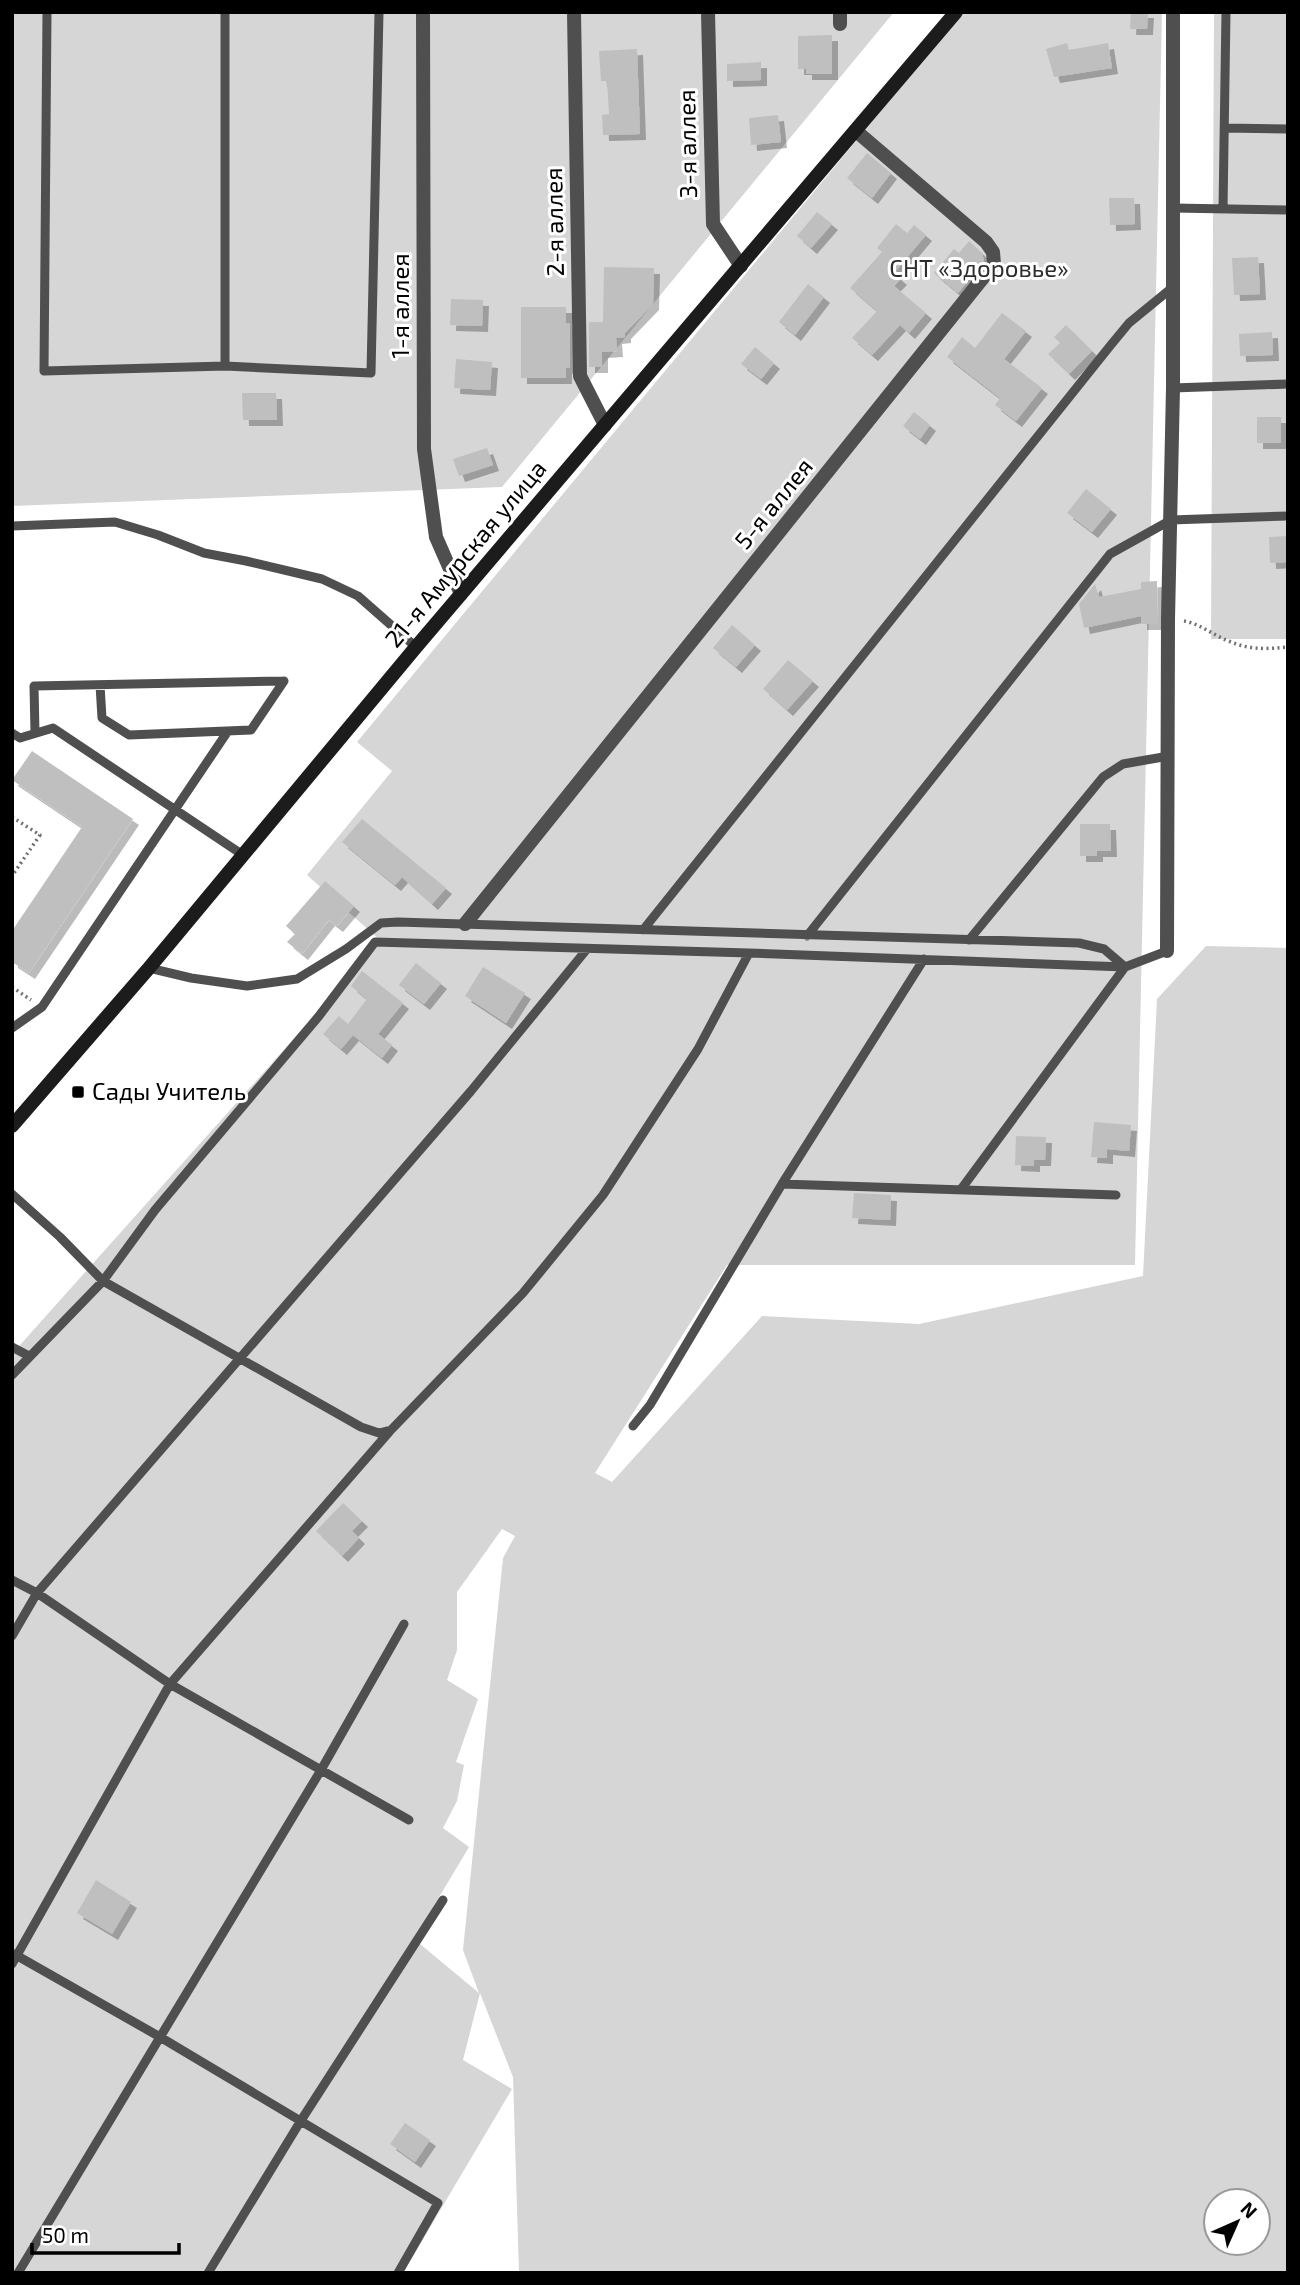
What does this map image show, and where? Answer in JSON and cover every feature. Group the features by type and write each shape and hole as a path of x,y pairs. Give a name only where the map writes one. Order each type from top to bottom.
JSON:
{"main road":[{"name":"21-я Амурская улица","path":"12,1126 149,968 416,647 956,12"}],"street":[{"name":"1-я аллея","path":"423,12 424,449 436,537 461,594"},
{"name":"2-я аллея","path":"574,12 580,376 605,425"},
{"name":"3-я аллея","path":"708,12 713,224 741,266"},
{"path":"1167,951 1168,619 1173,388 1173,12"},
{"name":"5-я аллея","path":"465,925 994,264 993,252 986,242 856,131"}],"lane":[{"path":"47,12 44,371 225,366 371,373 379,12"},
{"path":"225,12 225,366"},
{"path":"1223,209 1226,12"},
{"path":"1225,128 1288,129"},
{"path":"1172,208 1288,210"},
{"path":"643,930 1122,331 1173,287"},
{"path":"1173,388 1288,384"},
{"path":"807,936 1110,554 1171,520 1288,516"},
{"path":"12,526 115,522 158,535 204,554 322,579 358,596 416,647"},
{"path":"35,733 34,686 284,681 251,730 129,736 102,718 100,685"},
{"path":"12,733 20,738 53,728 243,855"},
{"path":"12,1028 42,1007 228,731"},
{"path":"968,940 1103,777 1123,764 1169,756"},
{"path":"149,968 191,978 247,986 297,979 381,923 1079,943 1104,949 1125,967"},
{"path":"12,1375 103,1281 155,1210 319,1016 375,942 1125,967 1167,951"},
{"path":"12,1636 37,1593 471,1091 587,949"},
{"path":"397,2273 438,2203 160,2037 14,1958 170,1684 391,1430 523,1293 603,1195 698,1049 749,953"},
{"path":"633,1426 650,1405 782,1184 924,959"},
{"path":"962,1188 1125,967"},
{"path":"782,1184 1116,1195"},
{"path":"12,1194 103,1281 361,1427 379,1433 391,1430"},
{"path":"12,1347 29,1356"},
{"path":"12,1580 37,1593 170,1684 409,1820"},
{"path":"18,2273 321,1770 404,1625"},
{"path":"208,2273 300,2122 443,1900"}],"path":[{"path":"1168,619 1194,623 1231,642 1263,650 1288,647"},
{"path":"12,817 40,835 12,876"},
{"path":"12,988 42,1007"}],"green space":[{"path":"12,12 894,12 502,487 12,506"},
{"name":"СНТ «Здоровье»","path":"963,12 1162,12 1135,1265 727,1265 595,1473 612,1482 762,1316 919,1324 1143,1276 1157,999 1206,946 1288,948 1288,2273 519,2273 513,2077 480,1993 463,2060 512,2089 403,2273 12,2273 12,1354 381,941 307,875 392,771 357,742","holes":["502,1529 515,1536 503,1558 463,1950 479,1993 414,1939 469,1847 443,1828 457,1801 464,1765 456,1762 478,1699 447,1680 457,1650 457,1592"]},
{"path":"1214,12 1288,12 1288,639 1211,639"}],"building":[{"path":"1131,12 1148,12 1147,29 1130,29"},
{"path":"832,35 832,74 806,74 806,69 798,69 798,36"},
{"path":"1067,43 1069,50 1108,43 1112,68 1054,77 1046,49"},
{"path":"637,49 640,134 603,135 602,115 609,114 607,81 601,81 599,51"},
{"path":"761,62 761,80 727,81 727,64"},
{"path":"778,115 781,142 751,145 749,118"},
{"path":"867,153 891,173 872,198 847,178"},
{"path":"1109,198 1134,198 1135,224 1110,225"},
{"path":"817,212 832,224 811,248 797,236"},
{"path":"896,224 907,233 914,225 926,235 894,273 901,279 894,286 926,313 909,333 900,325 872,355 852,338 877,311 850,288 882,252 877,248"},
{"path":"969,241 982,253 984,261 958,293 934,273 954,249 959,253"},
{"path":"1258,257 1260,294 1234,295 1232,258"},
{"path":"604,267 654,268 653,304 625,333 625,337 616,338 617,351 602,352 602,367 589,367 589,322 603,322"},
{"path":"808,284 824,297 795,335 779,322"},
{"path":"451,299 483,300 482,326 450,325"},
{"path":"521,307 566,307 566,323 570,323 570,368 566,368 566,378 521,378"},
{"path":"1002,313 1026,331 1004,359 1042,388 1016,421 995,405 1000,398 947,357 962,337 975,348"},
{"path":"1066,325 1092,351 1069,374 1048,354 1060,343 1054,337"},
{"path":"1272,332 1273,355 1240,356 1239,334"},
{"path":"755,347 774,363 761,379 741,364"},
{"path":"456,359 492,362 490,390 454,388"},
{"path":"242,393 276,393 277,420 243,420"},
{"path":"914,412 930,425 920,439 903,426"},
{"path":"1257,417 1281,417 1281,443 1257,443"},
{"path":"487,448 493,465 459,476 453,459"},
{"path":"1086,489 1111,509 1092,532 1067,513"},
{"path":"1288,536 1288,562 1270,563 1269,537"},
{"path":"1157,581 1158,624 1141,624 1141,616 1084,628 1079,604 1095,584 1099,597 1141,589 1141,582"},
{"path":"732,625 755,645 736,667 713,648"},
{"path":"788,660 813,681 787,710 763,689"},
{"path":"32,751 133,819 29,973 12,962 12,931 82,827 12,780"},
{"path":"362,819 446,888 432,904 402,877 395,885 342,842"},
{"path":"1080,824 1110,824 1111,851 1097,851 1097,856 1080,856"},
{"path":"325,881 354,906 337,926 329,920 302,954 287,942 295,934 286,926"},
{"path":"416,963 441,983 424,1004 399,985"},
{"path":"483,967 525,993 506,1023 465,996"},
{"path":"362,971 403,1003 378,1034 392,1045 382,1058 353,1035 341,1049 323,1034 339,1016 348,1024 367,999 351,986"},
{"path":"1094,1122 1131,1125 1129,1151 1107,1149 1107,1158 1091,1157"},
{"path":"1016,1136 1046,1137 1045,1160 1034,1160 1034,1166 1015,1165"},
{"path":"854,1193 891,1195 890,1220 852,1218"},
{"path":"343,1503 362,1521 352,1531 359,1538 342,1556 316,1531"},
{"path":"96,1880 131,1902 112,1934 77,1913"},
{"path":"405,2123 430,2140 415,2162 390,2144"}],"place":[{"name":"Сады Учитель","path":"78,1092"}]}
